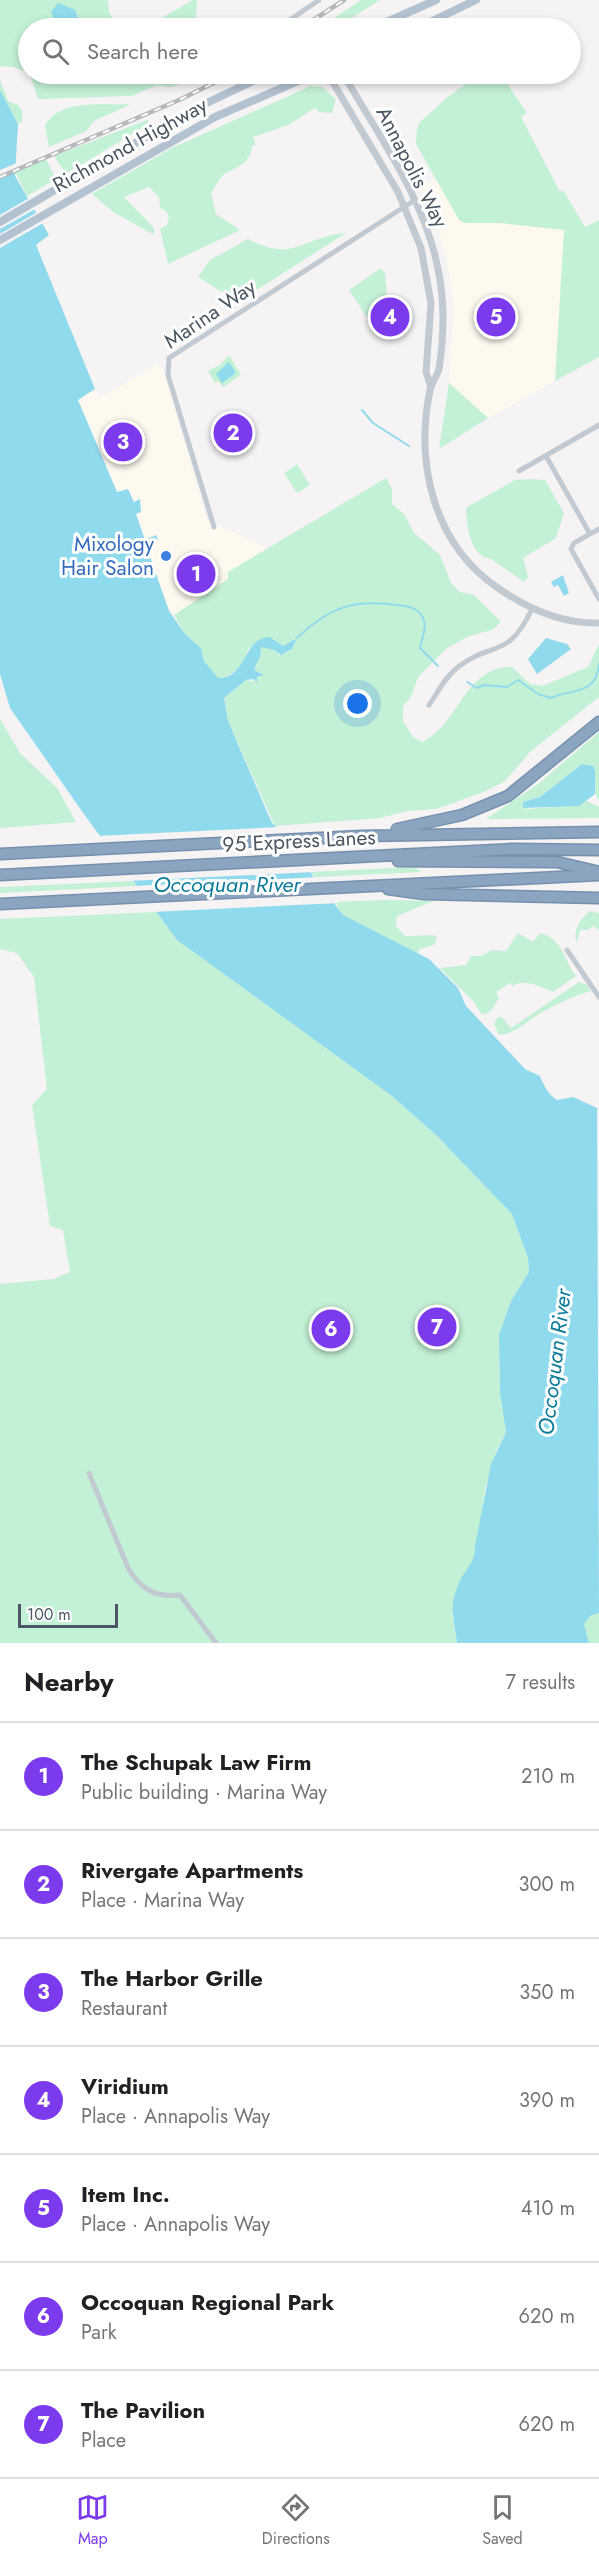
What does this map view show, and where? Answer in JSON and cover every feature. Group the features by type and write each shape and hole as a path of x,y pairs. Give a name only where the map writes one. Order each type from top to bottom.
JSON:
{"highway":[{"path":"362,836 434,823 494,804 525,785 599,722"},
{"path":"0,854 362,836 599,832"},
{"name":"95 Express Lanes","path":"0,875 513,849 599,850"},
{"path":"344,858 513,863 557,862 599,874"},
{"path":"0,904 599,874"},
{"path":"370,886 414,893 599,898"}],"main road":[{"path":"396,18 436,0"},
{"path":"439,18 476,0"},
{"name":"Richmond Highway","path":"0,222 154,132 246,84"},
{"name":"Richmond Highway","path":"0,240 162,146 234,108 290,84"}],"street":[{"path":"293,18 319,0"},
{"name":"Annapolis Way","path":"334,84 406,206 421,248 429,285 431,318 426,372 431,387"},
{"name":"Annapolis Way","path":"349,84 415,200 432,244 443,301 438,372 431,387 426,455 431,493 442,524 456,548 475,570 505,593 532,609 560,619 599,623"},
{"name":"Marina Way","path":"214,527 168,375 169,358 415,200"},
{"path":"519,471 599,425"},
{"path":"546,456 590,534"},
{"path":"599,529 574,543 571,549 599,599"},
{"path":"429,705 457,668 516,638 532,609"},
{"path":"567,950 599,997"},
{"path":"89,1473 128,1568 137,1583 147,1590 168,1597 180,1595 216,1643"}],"shaded area":[{"path":"435,178 465,223 500,223 565,230 555,381 488,418 449,383 454,307 449,272 438,227 419,187"},
{"path":"156,365 163,369 207,520 267,548 229,572 228,579 174,615 169,611 146,545 157,540 156,536 145,540 136,513 139,500 134,502 117,492 77,400 95,389 100,398"}],"green space":[{"path":"0,0 108,0 109,12 112,18 18,18 18,69 0,66"},
{"path":"193,0 197,0 196,18 162,18"},
{"path":"361,0 380,0 352,18 334,18"},
{"path":"0,80 8,101 18,105 22,110 22,122 18,124 0,90"},
{"path":"33,84 181,84 169,87 157,85 132,96 38,99"},
{"path":"466,84 508,84 527,113 521,117 560,192 563,190 585,227 599,220 599,357 555,381 564,230 500,223 465,223 459,220 416,144 420,122 450,95"},
{"path":"311,86 322,87 336,99 332,113 319,112 315,108 288,125 253,137 256,145 252,146 247,160 224,174 211,193 216,214 240,230 168,264 160,229 167,225 169,217 166,211 160,208 159,197 149,187 124,197 154,228 154,235 112,211 92,194 172,148"},
{"path":"131,104 94,121 86,131 49,147 45,126 61,111 83,105"},
{"path":"147,120 150,123 66,174 54,156"},
{"path":"46,159 56,179 27,196 15,172"},
{"path":"346,233 238,302 198,277 210,260 248,239 263,246 288,249"},
{"path":"381,268 385,274 388,306 368,319 349,290"},
{"path":"229,355 241,375 223,387 218,381 215,383 208,371 220,365"},
{"path":"449,383 488,418 439,449"},
{"path":"297,464 310,485 297,493 284,473"},
{"path":"386,478 392,489 392,504 405,515 414,533 440,555 451,583 460,592 474,595 501,622 492,630 469,636 447,648 418,677 411,697 403,706 403,721 413,737 422,742 435,734 472,686 483,676 496,670 512,667 530,684 542,686 588,667 599,644 599,697 531,751 504,782 481,793 436,809 407,811 380,818 275,826 228,721 224,698 246,680 257,682 256,678 261,676 261,673 254,671 260,657 261,646 275,650 279,655 291,650 297,638 283,646 270,637 248,649 241,664 233,673 217,678 204,661 201,648 185,634 174,615 228,579 228,572"},
{"path":"515,480 545,480 564,513 556,538 523,558 528,577 524,582 478,552 471,539 466,508"},
{"path":"0,719 20,753 57,788 76,822 0,828"},
{"path":"599,732 599,800 595,792 592,766 582,764 540,797 523,802 523,808 559,807 587,801 599,807 599,818 486,819 537,785"},
{"path":"415,867 421,872 315,877 311,872"},
{"path":"133,881 137,886 0,893 0,887"},
{"path":"433,901 397,916 396,926 405,936 434,935 437,938 434,945 420,949 417,954 351,922 343,915 335,902"},
{"path":"590,911 599,913 599,930 593,926 588,930 580,930 577,943 578,925"},
{"path":"156,912 177,940 392,1096 437,1136 512,1214 528,1258 529,1272 511,1301 499,1335 500,1393 506,1432 496,1451 485,1489 475,1559 459,1584 455,1598 452,1615 457,1643 0,1643 0,1284 54,1279 70,1272 63,1230 50,1226 32,1105 47,1089 34,977 17,953 0,949 0,919"},
{"path":"518,933 533,942 540,933 554,940 576,976 553,992 533,984 522,983 512,986 510,983 496,992 499,998 491,1011 482,1015 474,1002 440,968 466,965 471,956 481,956 492,950 506,951"},
{"path":"579,982 587,985 591,991 558,1004 516,1030 499,1035 494,1024 498,1017 502,1017 511,1028"},
{"path":"599,1613 599,1643 589,1643 584,1624 590,1616"}],"water":[{"path":"58,3 75,10 78,18 53,18 51,12"},
{"name":"Occoquan River","path":"0,90 18,124 15,176 49,235 36,245 95,389 78,400 117,492 128,489 134,502 140,499 141,512 136,514 145,540 156,535 158,540 146,545 169,611 185,634 201,648 204,661 218,678 227,677 234,672 254,644 261,639 270,637 283,646 297,638 292,649 281,655 274,650 261,647 260,657 254,670 264,675 257,677 257,683 253,679 246,680 224,698 228,721 271,821 343,915 429,959 458,988 466,1006 525,1069 540,1076 554,1098 557,1100 573,1097 597,1108 599,1613 590,1616 584,1624 589,1643 457,1643 453,1613 454,1600 459,1583 472,1562 491,1464 506,1432 500,1393 499,1335 511,1301 529,1272 528,1258 512,1214 437,1136 392,1096 177,940 86,817 10,708 0,674"},
{"path":"229,362 236,373 222,383 216,374"},
{"path":"563,575 569,593 564,596 558,585 554,587 551,582"},
{"path":"546,638 567,644 571,649 537,674 528,659"},
{"path":"582,764 593,766 595,794 579,806 523,808 523,802 540,797"}],"pier":[{"path":"19,162 19,170 0,178 0,170"},
{"path":"31,197 37,208 0,229 0,215"},
{"path":"39,211 45,222 0,248 0,234"},
{"path":"280,827 314,872 129,881 96,836"},
{"path":"319,877 339,903 152,912 133,886"}],"waterway":[{"path":"362,410 373,423 409,446"},
{"path":"297,638 320,619 343,608 367,603 408,607 422,616 425,627 420,648 438,666"},
{"path":"467,682 477,688 484,685 507,687 518,680 538,694 551,698 588,686 597,674 599,664"}],"railway":[{"path":"316,18 344,0"},
{"path":"0,177 212,84"}],"place":[{"name":"Viridium","path":"390,317"},
{"name":"Item Inc.","path":"496,317"},
{"name":"Rivergate Apartments","path":"233,433"},
{"name":"The Harbor Grille","path":"123,442"},
{"name":"Mixology Hair Salon","path":"166,556"},
{"name":"The Schupak Law Firm","path":"196,574"},
{"name":"The Pavilion","path":"437,1327"},
{"name":"Occoquan Regional Park","path":"331,1329"}]}
